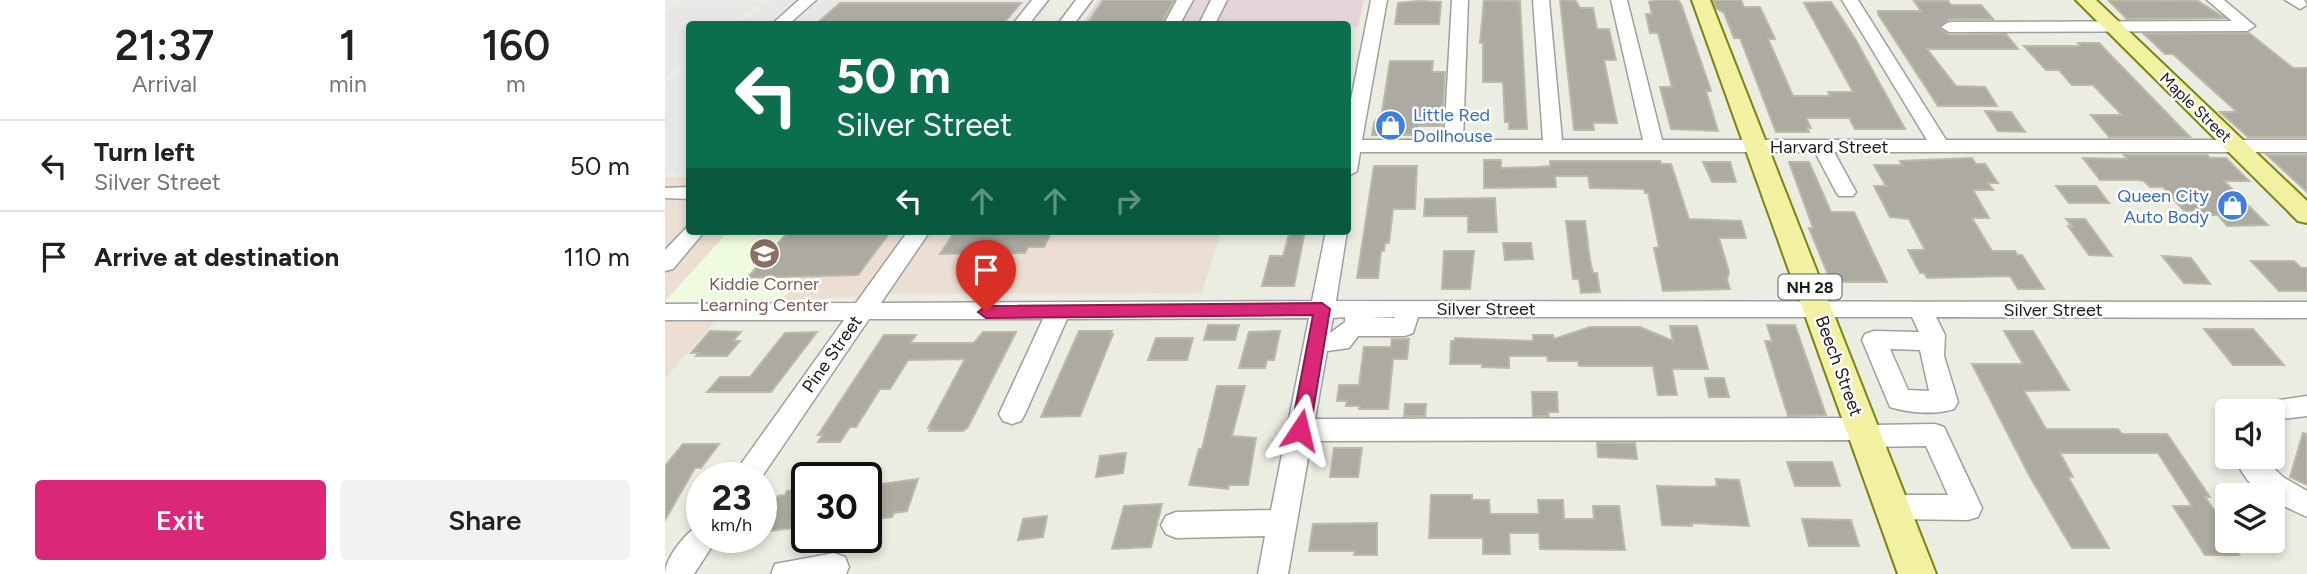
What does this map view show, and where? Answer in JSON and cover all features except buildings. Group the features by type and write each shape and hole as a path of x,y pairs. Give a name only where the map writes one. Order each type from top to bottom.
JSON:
{"main road":[{"name":"Beech Street","path":"1701,0 1917,574"},
{"name":"Maple Street","path":"2085,0 2307,215"}],"street":[{"path":"784,21 808,0"},
{"path":"1023,21 1040,0"},
{"path":"1068,21 1084,0"},
{"path":"1174,21 1185,0"},
{"path":"1208,21 1219,0"},
{"path":"1351,151 1379,0"},
{"path":"1453,146 1461,0"},
{"path":"1541,0 1553,146"},
{"path":"1619,0 1654,147"},
{"path":"1850,0 1941,147"},
{"path":"2214,0 2247,26"},
{"path":"1949,27 2247,26"},
{"name":"Harvard Street","path":"1352,146 2307,146"},
{"path":"1822,147 1846,192"},
{"path":"665,264 690,235"},
{"name":"Pine Street","path":"756,462 916,235"},
{"path":"1273,574 1335,235"},
{"path":"665,312 1322,309 1357,318 1341,342 1316,342"},
{"name":"Silver Street","path":"1357,318 1405,327 1408,309 1818,309 2303,315"},
{"path":"1920,310 1933,335 1933,341"},
{"path":"1011,414 1058,312"},
{"path":"2285,409 2307,407"},
{"path":"1300,430 1863,432 1935,435 1968,508 1892,507"},
{"path":"2257,469 2284,494 2307,505"},
{"path":"1176,525 1282,523"},
{"path":"676,567 689,553"},
{"path":"786,574 834,567"}],"shaded area":[{"path":"1053,0 1037,21 1005,21 1020,3 841,3 816,21 743,21 767,2"},
{"path":"1098,0 1364,0 1358,27 1351,27 1351,21 1084,21"},
{"path":"681,1 762,1 736,21 686,21 686,60 665,78 665,13"},
{"path":"686,66 686,174 665,174 665,84"},
{"path":"665,177 686,177 686,235 725,235 665,300"},
{"name":"Kiddie Corner Learning Center","path":"725,235 834,235 781,301 665,302"},
{"path":"834,235 1220,235 1202,293 898,294 781,301"},
{"path":"665,320 716,320 665,379"}],"place":[{"name":"Little Red Dollhouse","path":"1390,125"},
{"name":"Queen City Auto Body","path":"2232,206"},
{"name":"Kiddie Corner Learning Center","path":"764,254"}],"route":[{"path":"986,312 1322,309 1300,430"}]}
